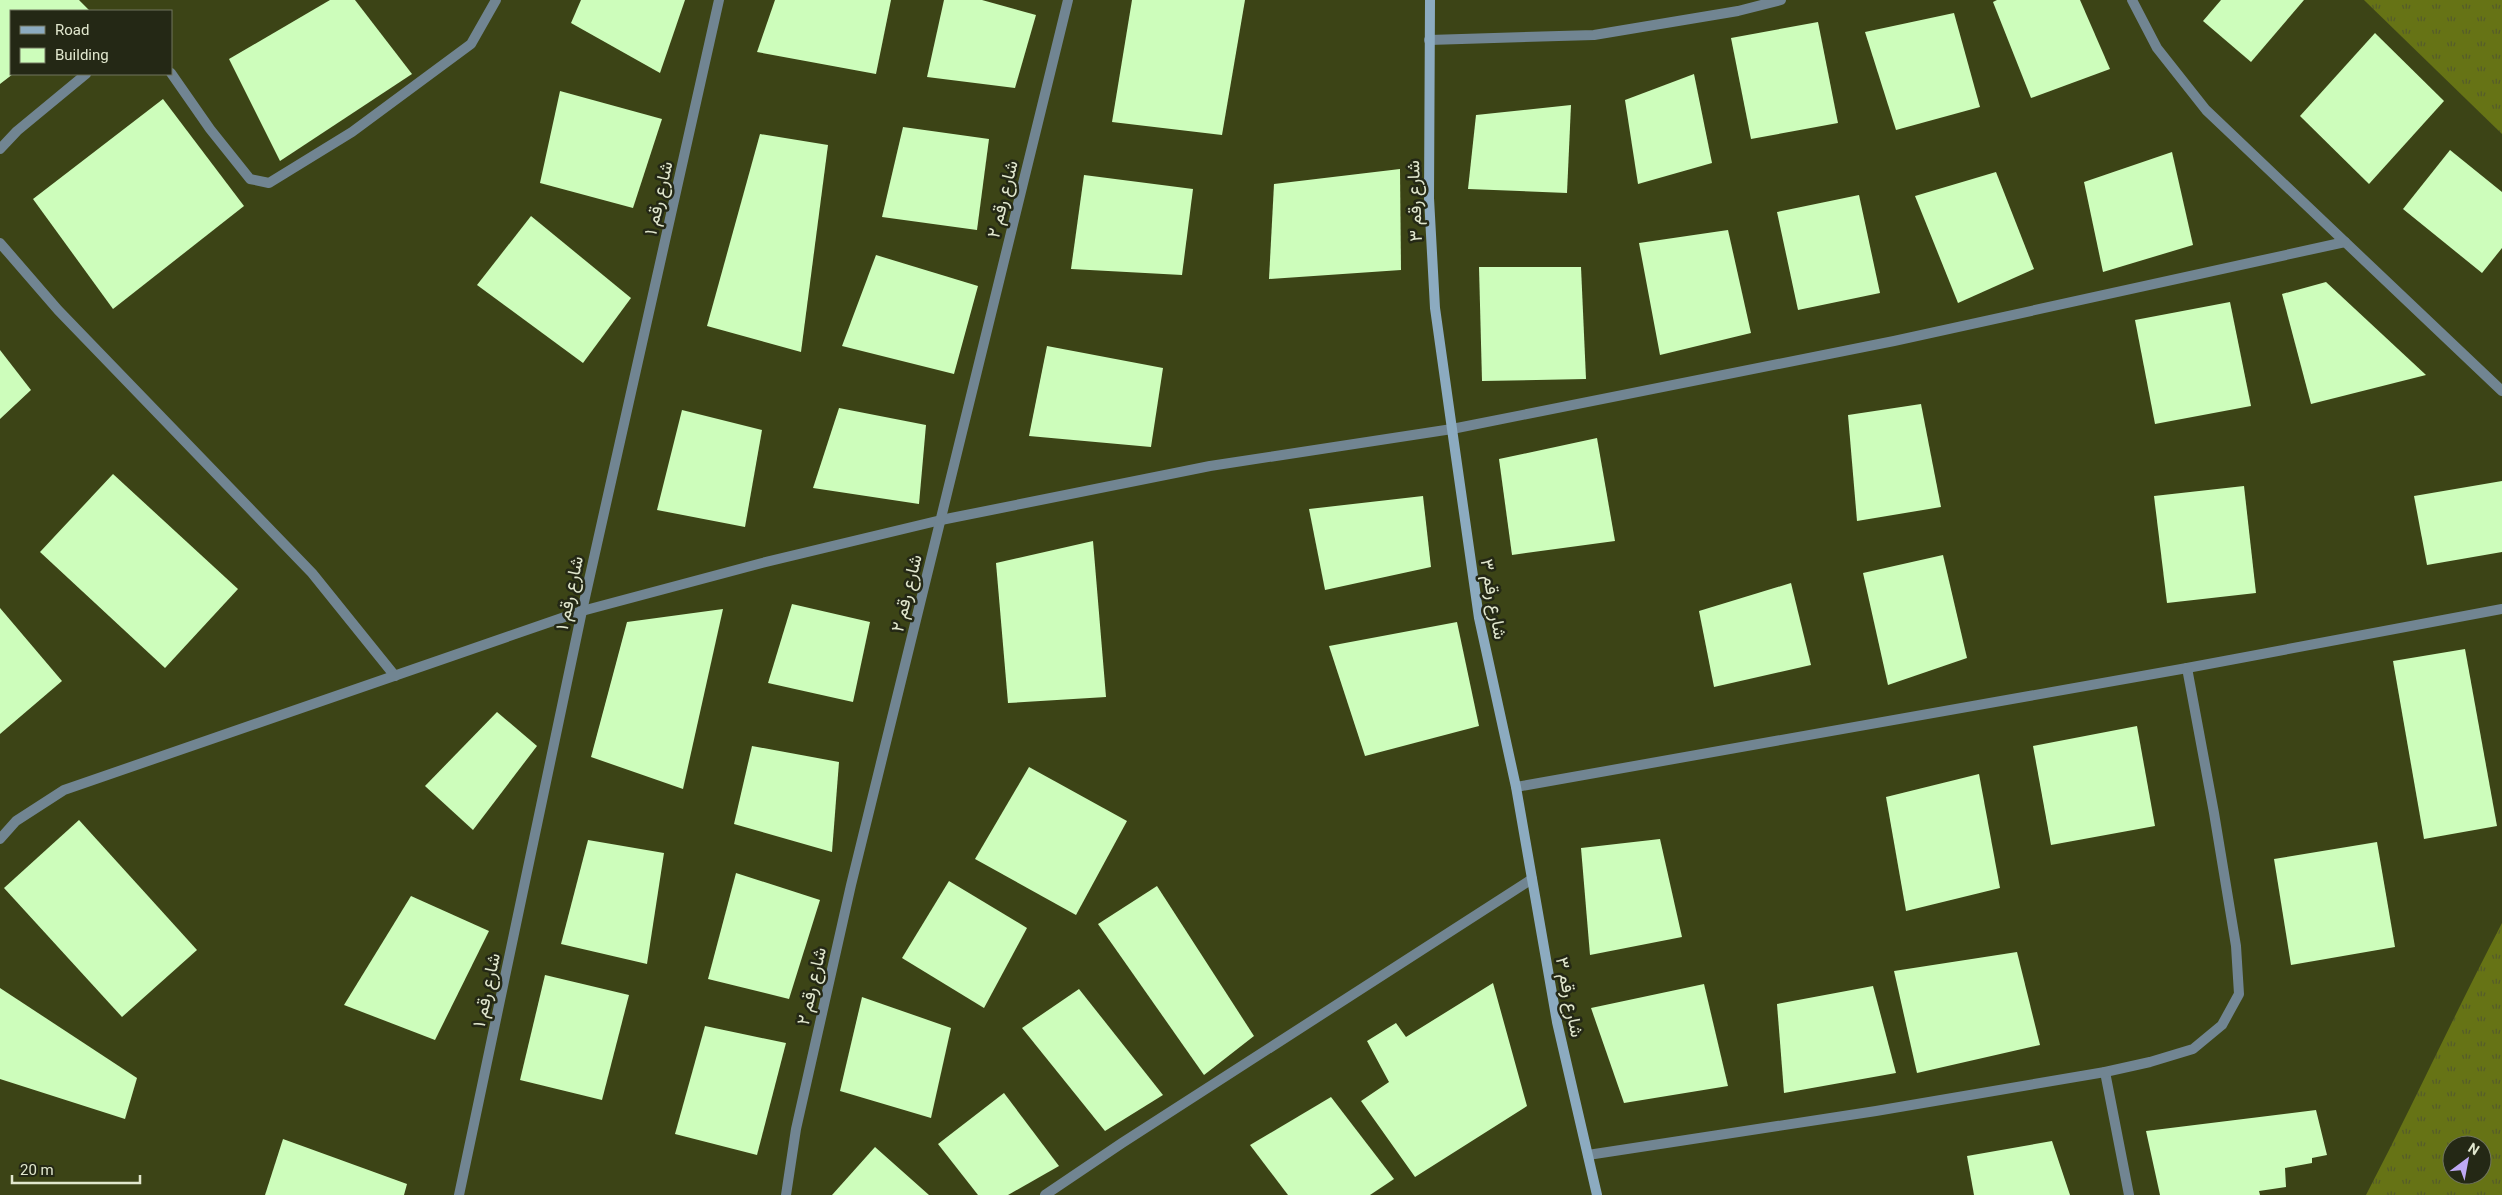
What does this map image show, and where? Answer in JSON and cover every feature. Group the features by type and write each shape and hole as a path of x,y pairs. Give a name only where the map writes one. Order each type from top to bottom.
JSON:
{"street":[{"path":"172,74 210,129 250,179 269,183 352,132 471,44 496,0"},
{"name":"شارع رقم ١","path":"459,1195 582,611 719,0"},
{"name":"شارع رقم ٢","path":"786,1195 796,1129 822,1008 1068,0"},
{"name":"شارع رقم ٣","path":"1430,0 1429,198 1435,308 1479,618 1516,787 1557,1022 1597,1195"},
{"path":"1429,40 1594,35 1738,11 1781,0"},
{"path":"2132,0 2157,48 2206,110 2502,391"},
{"path":"0,149 17,131 85,75"},
{"path":"0,839 16,821 64,790 582,611 762,563 941,520 1210,466 1452,429 1894,341 2345,242"},
{"path":"0,243 58,310 312,573 395,676"},
{"path":"1516,787 2187,668 2502,609"},
{"path":"1588,1155 1876,1111 2105,1072 2150,1062 2192,1049 2222,1025 2239,994 2236,946 2187,668"},
{"path":"1045,1195 1122,1143 1532,879"},
{"path":"2105,1072 2129,1195"}],"green space":[{"path":"2364,0 2502,0 2502,134"},
{"path":"2502,923 2502,1195 2366,1195"}],"building":[{"path":"0,0 79,0 89,10 10,10 10,75 12,75 0,84"},
{"path":"330,0 355,0 412,74 280,161 229,59"},
{"path":"581,0 685,0 660,73 571,23"},
{"path":"775,0 891,0 876,74 757,52"},
{"path":"944,0 982,0 1036,15 1015,88 927,77"},
{"path":"1132,0 1245,0 1222,135 1112,122"},
{"path":"1997,0 2080,0 2110,69 2031,98 1993,2"},
{"path":"2221,0 2304,0 2251,62 2203,21"},
{"path":"1954,13 1980,107 1896,130 1865,32"},
{"path":"1818,22 1838,123 1751,139 1731,38"},
{"path":"2375,33 2444,101 2369,184 2300,116"},
{"path":"1694,74 1712,163 1638,184 1625,100"},
{"path":"560,91 662,119 633,208 540,183"},
{"path":"163,99 244,206 113,309 33,199"},
{"path":"1571,105 1567,193 1468,189 1476,115"},
{"path":"903,127 989,139 977,230 882,217"},
{"path":"760,134 828,145 801,352 707,326"},
{"path":"2450,150 2502,192 2502,248 2482,273 2403,209"},
{"path":"2172,152 2193,245 2103,272 2084,182"},
{"path":"1400,169 1401,270 1269,279 1274,184"},
{"path":"1996,172 2034,269 1958,303 1915,196"},
{"path":"1084,175 1193,189 1182,275 1071,269"},
{"path":"1859,195 1880,293 1798,310 1777,212"},
{"path":"531,216 631,298 583,363 477,285"},
{"path":"1728,230 1751,333 1660,355 1639,243"},
{"path":"876,255 978,286 954,374 842,346"},
{"path":"1479,267 1581,267 1586,379 1482,381"},
{"path":"2326,282 2426,375 2311,404 2282,294"},
{"path":"2230,302 2251,406 2155,424 2135,320"},
{"path":"1047,346 1163,368 1151,447 1029,436"},
{"path":"0,350 31,390 0,419"},
{"path":"1921,404 1941,507 1857,521 1848,415"},
{"path":"839,408 926,425 919,504 813,488"},
{"path":"682,410 762,430 745,527 657,510"},
{"path":"1597,438 1615,541 1512,555 1499,459"},
{"path":"113,474 238,589 165,668 40,552"},
{"path":"2502,481 2502,552 2427,565 2414,496"},
{"path":"2244,486 2256,593 2167,603 2154,496"},
{"path":"1423,496 1431,567 1325,590 1309,509"},
{"path":"1093,541 1106,697 1008,703 996,563"},
{"path":"1943,555 1967,658 1888,685 1863,573"},
{"path":"1791,583 1811,665 1714,687 1699,611"},
{"path":"792,604 870,622 853,702 768,683"},
{"path":"0,608 62,681 0,734"},
{"path":"723,609 683,789 591,757 627,622"},
{"path":"1457,622 1479,726 1365,756 1329,646"},
{"path":"2465,649 2497,826 2424,839 2393,661"},
{"path":"497,712 537,746 473,830 425,786"},
{"path":"2137,726 2155,826 2051,845 2033,746"},
{"path":"752,746 839,762 832,852 734,824"},
{"path":"1029,767 1127,821 1076,915 975,859"},
{"path":"1979,774 2000,888 1906,911 1886,797"},
{"path":"79,820 197,950 122,1017 4,888"},
{"path":"1660,839 1682,937 1590,955 1581,848"},
{"path":"588,840 664,853 647,964 561,944"},
{"path":"2377,842 2395,947 2291,965 2274,859"},
{"path":"736,873 820,900 789,999 708,979"},
{"path":"949,881 1027,928 984,1008 902,958"},
{"path":"1157,886 1254,1036 1204,1075 1098,924"},
{"path":"411,896 489,931 435,1040 344,1005"},
{"path":"2017,952 2040,1045 1917,1073 1894,971"},
{"path":"545,975 629,995 602,1100 520,1080"},
{"path":"1493,983 1527,1106 1415,1177 1361,1101 1389,1082 1367,1041 1396,1023 1406,1037"},
{"path":"1704,984 1728,1086 1624,1103 1591,1008"},
{"path":"1873,986 1896,1073 1784,1093 1777,1004"},
{"path":"0,988 137,1078 125,1119 0,1079"},
{"path":"1079,989 1163,1095 1105,1131 1022,1028"},
{"path":"862,997 951,1028 931,1118 840,1091"},
{"path":"705,1026 786,1043 757,1155 675,1134"},
{"path":"1004,1093 1059,1166 1008,1195 978,1195 938,1144"},
{"path":"1331,1097 1394,1179 1370,1195 1288,1195 1250,1145"},
{"path":"2316,1110 2327,1155 2312,1158 2312,1163 2285,1168 2286,1187 2259,1191 2260,1195 2160,1195 2146,1131"},
{"path":"283,1139 407,1184 404,1195 265,1195"},
{"path":"2052,1141 2070,1195 1974,1195 1967,1156"},
{"path":"875,1147 929,1195 832,1195"}]}
